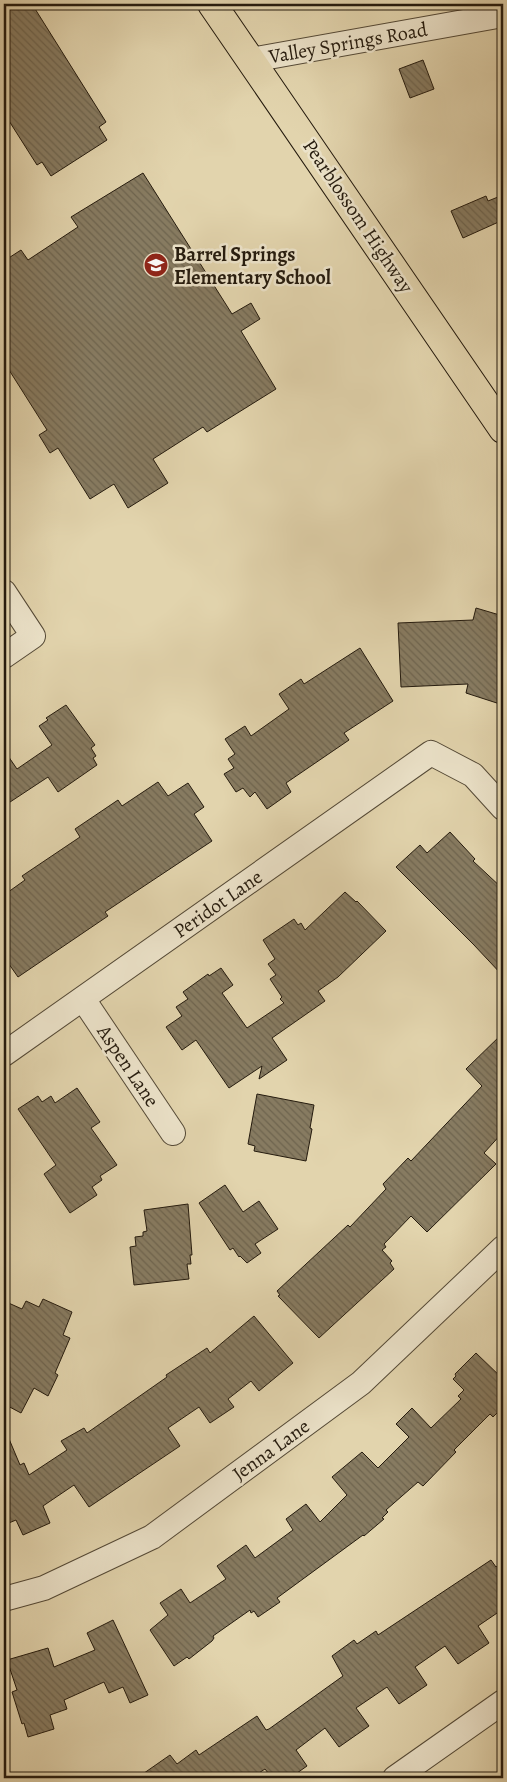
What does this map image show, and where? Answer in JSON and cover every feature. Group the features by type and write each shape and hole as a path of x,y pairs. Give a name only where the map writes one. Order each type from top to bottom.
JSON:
{"main road":[{"name":"Pearblossom Highway","path":"212,4 503,429"}],"street":[{"name":"Valley Springs Road","path":"251,60 503,15"},
{"path":"4,592 33,636 4,656"},
{"name":"Peridot Lane","path":"4,1054 431,753 474,775 503,808"},
{"name":"Aspen Lane","path":"83,999 173,1132"},
{"name":"Jenna Lane","path":"4,1599 44,1588 152,1537 361,1383 503,1248"},
{"path":"394,1778 503,1702"}],"building":[{"path":"4,4 32,4 106,122 99,127 107,140 51,176 42,162 37,165 4,113"},
{"path":"423,60 434,89 410,98 399,69"},
{"path":"143,173 232,314 251,303 260,319 241,331 276,389 207,432 203,427 153,459 168,483 128,508 114,484 90,499 58,448 50,453 39,435 47,430 4,362 4,261 21,250 28,260 78,227 71,217"},
{"path":"503,195 503,220 463,238 451,211 486,196 488,201"},
{"path":"476,608 503,616 503,705 466,693 468,684 401,687 398,623 473,620"},
{"path":"360,648 393,701 344,733 349,740 286,783 291,792 267,809 255,792 250,797 243,788 236,792 224,774 234,768 228,759 235,754 225,739 245,726 251,736 289,709 279,694 301,679 304,684"},
{"path":"66,705 95,745 91,748 96,756 93,758 97,765 58,792 48,777 4,806 4,750 17,769 52,745 39,726 48,720 46,718"},
{"path":"158,782 168,796 188,783 204,807 194,814 212,841 105,912 108,916 18,977 4,957 4,895 25,880 22,876 80,837 75,829 118,800 122,806"},
{"path":"450,832 475,859 473,861 503,889 503,976 396,867 420,845 427,853"},
{"path":"345,892 357,901 386,931 338,977 318,991 325,1001 272,1038 287,1060 259,1079 262,1066 229,1088 196,1040 182,1050 166,1027 182,1016 176,1007 188,999 183,992 208,974 209,976 221,968 233,985 222,993 247,1028 284,1003 270,979 276,975 268,964 275,959 263,940 294,919 298,925 301,923 305,930"},
{"path":"503,1033 503,1132 484,1153 496,1164 427,1232 411,1216 384,1244 386,1247 382,1250 392,1261 390,1263 394,1269 319,1338 278,1296 280,1295 277,1291 348,1225 350,1227 386,1189 383,1184 408,1158 411,1161 482,1086 466,1069"},
{"path":"77,1088 100,1122 91,1128 117,1165 100,1176 102,1180 92,1187 97,1195 70,1213 44,1174 56,1165 18,1109 38,1096 42,1102 51,1096 55,1103"},
{"path":"257,1094 314,1105 306,1161 254,1151 255,1146 248,1144"},
{"path":"225,1185 243,1212 259,1201 278,1229 255,1244 261,1253 247,1263 239,1257 233,1248 230,1250 199,1203"},
{"path":"188,1204 192,1255 190,1255 191,1264 187,1264 189,1279 134,1285 130,1247 136,1246 135,1237 143,1236 143,1232 147,1231 144,1210"},
{"path":"43,1299 72,1312 63,1335 70,1338 55,1373 58,1375 48,1396 34,1388 21,1413 4,1404 4,1301 22,1309 26,1301 39,1307"},
{"path":"254,1316 293,1363 259,1391 251,1381 228,1399 234,1407 210,1423 199,1407 168,1428 180,1446 89,1507 74,1485 43,1506 50,1523 23,1535 16,1520 4,1525 4,1427 20,1465 24,1463 29,1475 67,1450 61,1441 84,1428 87,1433 167,1377 166,1375 207,1348 210,1353"},
{"path":"476,1353 503,1379 503,1407 493,1417 490,1414 454,1450 456,1452 423,1486 418,1482 386,1510 388,1512 382,1518 384,1519 364,1536 277,1598 280,1602 258,1617 254,1611 251,1613 250,1610 213,1636 212,1641 189,1659 187,1657 174,1666 150,1630 168,1615 160,1603 181,1589 190,1603 226,1579 217,1566 246,1545 255,1558 293,1530 286,1519 306,1504 320,1522 347,1495 332,1477 362,1452 378,1468 409,1437 396,1424 412,1408 431,1428 461,1399 458,1396 464,1390 453,1379 456,1376 455,1374"},
{"path":"491,1560 496,1567 503,1562 503,1609 478,1626 489,1643 458,1664 445,1646 415,1667 427,1685 399,1704 387,1687 356,1708 369,1726 339,1747 325,1728 296,1750 307,1766 290,1778 272,1778 265,1769 251,1778 137,1778 170,1755 177,1764 196,1750 199,1755 257,1716 266,1730 269,1729 343,1676 332,1656 354,1640 357,1644 376,1631 378,1635"},
{"path":"113,1620 148,1695 130,1703 123,1687 109,1693 104,1682 64,1700 67,1709 50,1715 54,1729 28,1737 12,1692 17,1690 7,1660 48,1648 54,1667 95,1650 87,1633"}],"place":[{"name":"Barrel Springs Elementary School","path":"156,265"}]}
